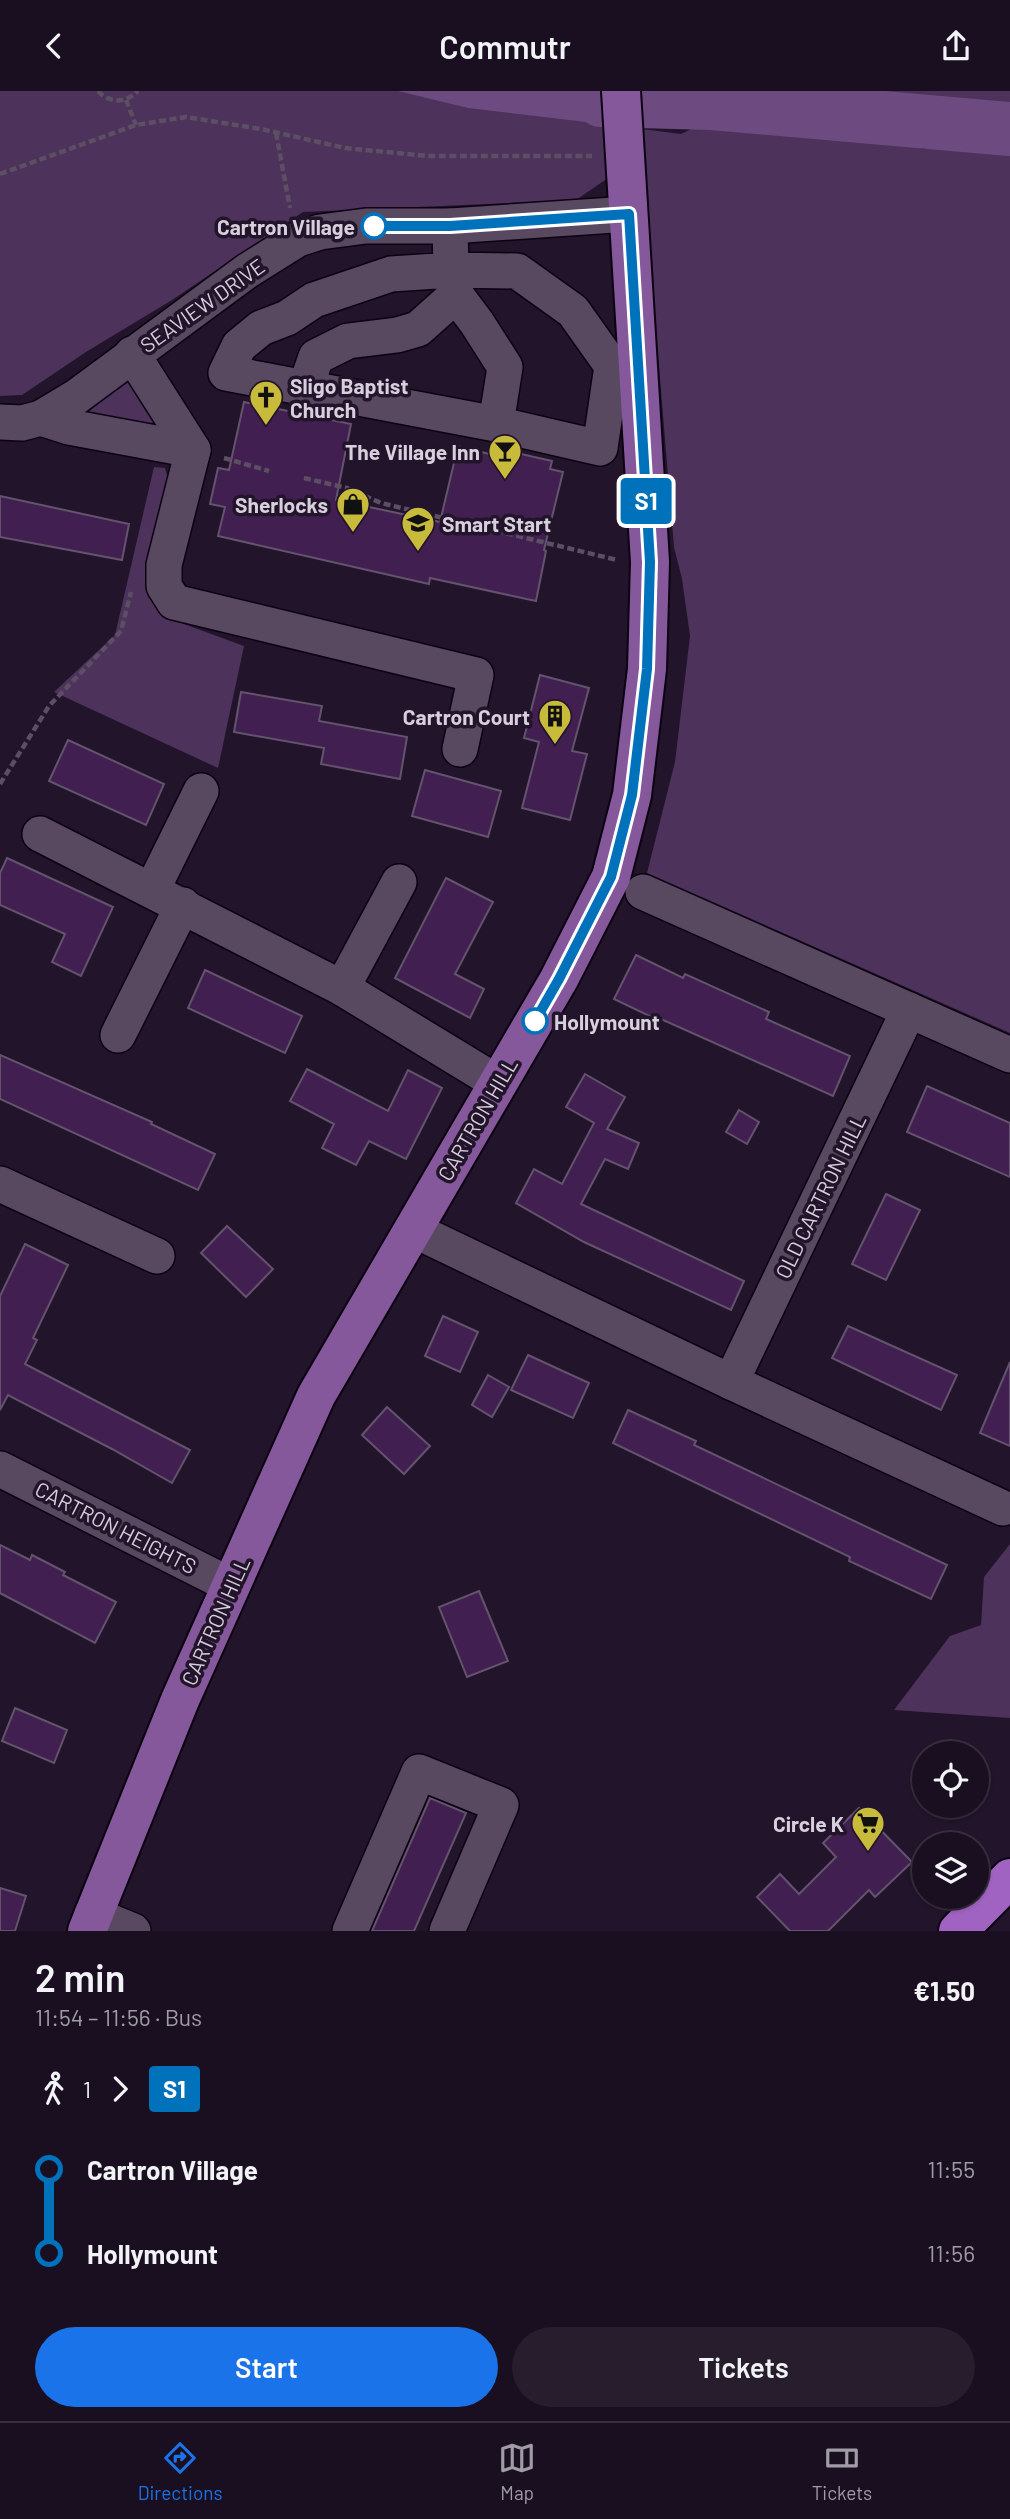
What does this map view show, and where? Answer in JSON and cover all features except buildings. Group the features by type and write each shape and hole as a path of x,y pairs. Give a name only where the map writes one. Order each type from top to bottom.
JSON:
{"highway":[{"path":"958,1931 1010,1878"}],"main road":[{"name":"CARTRON HILL","path":"90,1923 180,1700 316,1397 559,979 611,877 634,782 647,669 650,562 621,91"}],"street":[{"name":"SEAVIEW DRIVE","path":"0,422 22,423 41,418 76,397 247,271 298,239 320,232 366,226 450,226 629,214"},
{"path":"450,226 453,282 505,367 496,424"},
{"path":"517,271 573,311 612,366 600,448 496,424 305,389 226,373 239,346 261,328 287,319 314,300 391,274 453,282 517,271"},
{"path":"305,389 316,357 348,341 397,335 418,329 453,282"},
{"path":"132,354 193,450 164,565 164,586 174,601 476,675 460,749"},
{"name":"SEAVIEW DRIVE","path":"41,418 69,427 193,450"},
{"path":"152,890 201,792"},
{"path":"40,834 342,988 498,1083"},
{"path":"342,988 399,882"},
{"path":"643,892 1010,1055"},
{"path":"118,1035 183,905"},
{"name":"OLD CARTRON HILL","path":"731,1382 909,1010"},
{"path":"0,1184 157,1256"},
{"path":"414,1230 731,1382 1003,1508"},
{"name":"CARTRON HEIGHTS","path":"0,1469 232,1585"},
{"path":"350,1931 419,1772 501,1805 447,1931"},
{"path":"90,1923 133,1931"}],"path":[{"path":"98,91 110,100 126,100 138,91"},
{"path":"126,100 136,125"},
{"path":"0,174 136,125 186,117 345,148 427,156 623,142"},
{"path":"276,133 284,182 298,239"},
{"path":"193,450 269,471"},
{"path":"304,478 347,488 381,503 622,561 650,562"},
{"path":"0,784 49,706 121,631 131,591"}],"shaded area":[{"path":"0,91 600,91 608,178 576,200 303,212 172,300 22,395 0,396"},
{"path":"398,91 600,91 603,124 468,108"},
{"path":"770,91 1010,91 1010,124 973,122 932,114 901,113 878,104 852,107 820,98"},
{"path":"708,121 867,137 925,149 974,143 1010,145 1010,1033 647,873 675,762 690,636 682,579 674,547 647,223 642,129 681,134"},
{"path":"129,379 155,416 153,422 150,424 82,417"},
{"path":"154,467 165,468 169,482 145,585 159,611 184,624 244,646 218,768 54,692 115,635"},
{"path":"1010,1544 1010,1718 894,1710 950,1636 981,1625 984,1577"}],"waterway":[{"path":"654,102 659,91"},
{"path":"601,100 712,103 1010,129"}],"bus line":[{"name":"S1","path":"374,226 450,226 629,214 650,562 647,669 632,795 611,877 535,1021"}],"place":[{"name":"Cartron Village","path":"374,226"},
{"name":"Sligo Baptist Church","path":"266,427"},
{"name":"The Village Inn","path":"505,481"},
{"name":"Sherlocks","path":"353,534"},
{"name":"Smart Start","path":"418,553"},
{"name":"Cartron Court","path":"555,746"},
{"name":"Hollymount","path":"535,1021"},
{"name":"Circle K","path":"868,1853"}]}
